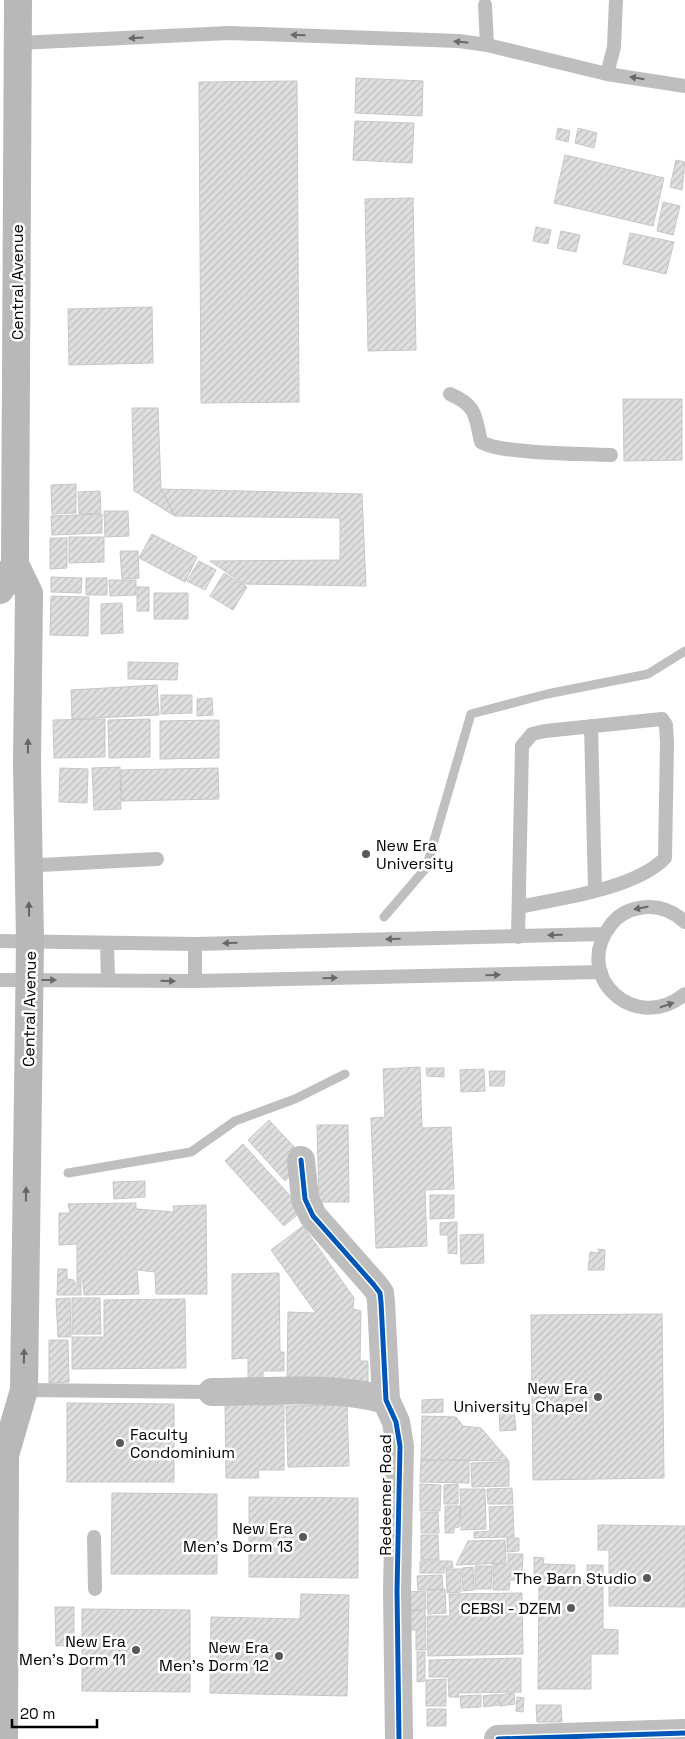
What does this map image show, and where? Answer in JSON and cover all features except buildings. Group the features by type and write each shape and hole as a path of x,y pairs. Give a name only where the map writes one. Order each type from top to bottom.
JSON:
{"main road":[{"name":"Central Avenue","path":"4,1739 2,1442 24,1390 30,942 27,764 29,593 15,564 18,0"},
{"name":"Central Avenue","path":"0,590 15,564"}],"street":[{"name":"Redeemer Road","path":"302,1160 305,1198 313,1216 380,1292 386,1400 396,1422 400,1446 397,1591 399,1739"},
{"path":"212,1392 341,1392 367,1395 386,1400"},
{"path":"498,1739 685,1733"}],"lane":[{"path":"607,74 614,47 616,0"},
{"path":"485,5 487,45"},
{"path":"18,43 229,33 459,41 487,45 607,74 685,86"},
{"path":"450,394 468,402 475,418 481,442 485,445 509,449 611,455"},
{"path":"0,594 29,593"},
{"path":"518,936 522,746 532,734 662,719 666,725 667,743 666,858 655,869 625,882 519,907"},
{"path":"591,726 594,890"},
{"path":"40,865 156,859"},
{"path":"683,914 652,906 637,908 624,913 604,934 599,948 599,963 609,990 620,1000 633,1006 647,1009 662,1007 676,1002 685,994"},
{"path":"0,941 195,944 604,934"},
{"path":"107,943 108,980"},
{"path":"195,944 195,981"},
{"path":"0,980 195,981 601,972"},
{"path":"24,1390 212,1392"},
{"path":"94,1538 95,1589"}],"waterway":[{"path":"384,917 426,868 471,714 547,694 648,674 685,651"},
{"path":"68,1173 191,1152 235,1121 295,1099 345,1074"}],"cycle path":[{"path":"301,1160 305,1199 313,1216 380,1293 386,1400 396,1422 400,1446 397,1591 399,1739"},
{"path":"498,1739 685,1733"}],"place":[{"name":"New Era University","path":"366,854"},
{"name":"New Era University Chapel","path":"598,1397"},
{"name":"Faculty Condominium","path":"120,1443"},
{"name":"New Era Men's Dorm 13","path":"303,1537"},
{"name":"The Barn Studio","path":"647,1578"},
{"name":"CEBSI - DZEM","path":"571,1608"},
{"name":"New Era Men's Dorm 11","path":"136,1650"},
{"name":"New Era Men's Dorm 12","path":"279,1656"}]}
